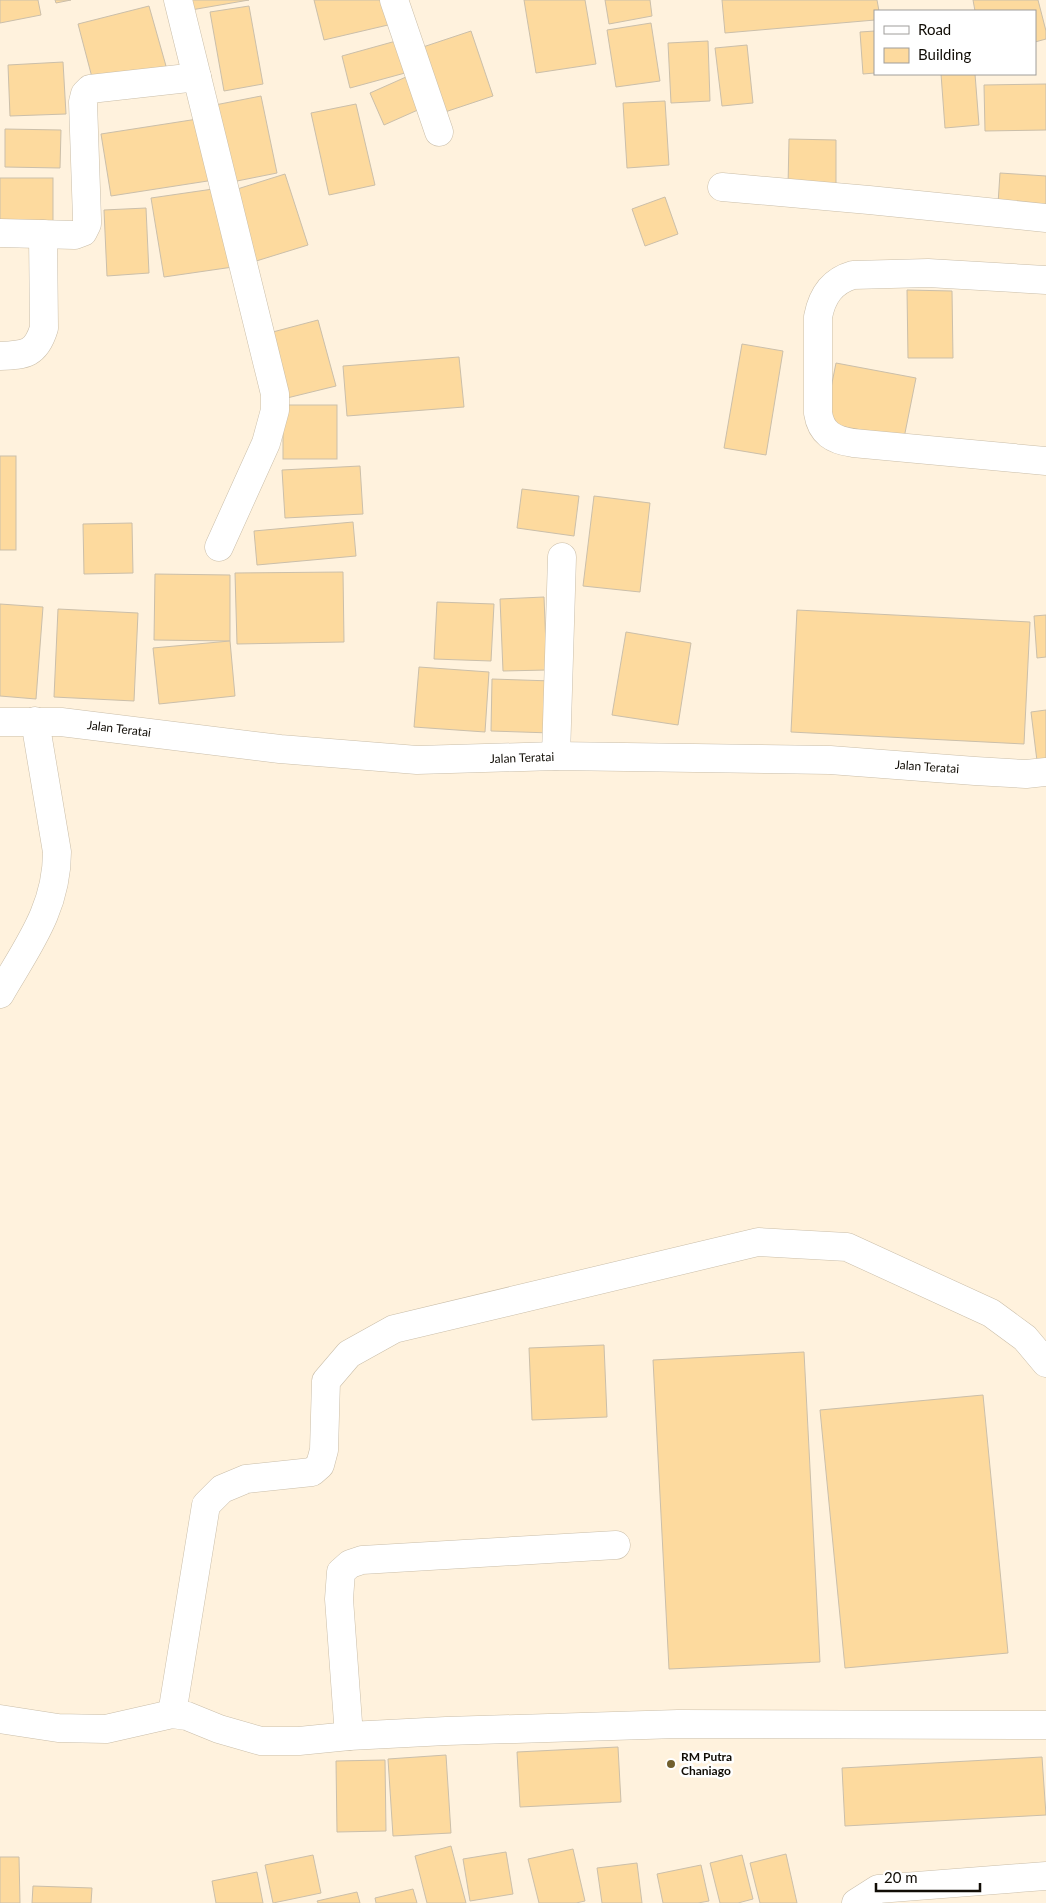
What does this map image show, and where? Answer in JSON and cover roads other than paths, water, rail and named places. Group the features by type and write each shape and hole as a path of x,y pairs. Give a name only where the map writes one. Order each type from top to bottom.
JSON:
{"street":[{"path":"178,0 274,394 273,417 266,443 219,547"},
{"path":"394,0 440,132"},
{"path":"0,233 80,234 83,232 87,224 83,102 87,91 90,89 197,77"},
{"path":"722,187 1046,218"},
{"path":"0,356 29,352 40,343 44,328 43,234"},
{"path":"1046,280 928,273 853,274 842,278 826,293 820,306 818,317 818,413 820,423 825,432 832,438 853,443 1046,461"},
{"path":"556,756 562,557"},
{"path":"0,994 45,916 51,899 57,868 35,721"},
{"name":"Jalan Teratai","path":"0,722 61,722 280,749 417,760 556,756 830,760 1026,774 1046,772"},
{"path":"172,1714 206,1505 222,1489 246,1479 312,1472 320,1465 324,1450 326,1381 349,1354 394,1329 758,1242 847,1247 991,1313 1026,1338 1046,1364"},
{"path":"349,1736 339,1599 341,1572 344,1568 362,1560 616,1544"},
{"path":"0,1719 58,1728 106,1729 172,1714 187,1716 260,1741 299,1741 456,1730 678,1724 1046,1725"},
{"path":"856,1903 878,1889 1046,1876"}],"place":[{"name":"RM Putra Chaniago","path":"671,1764"}]}
